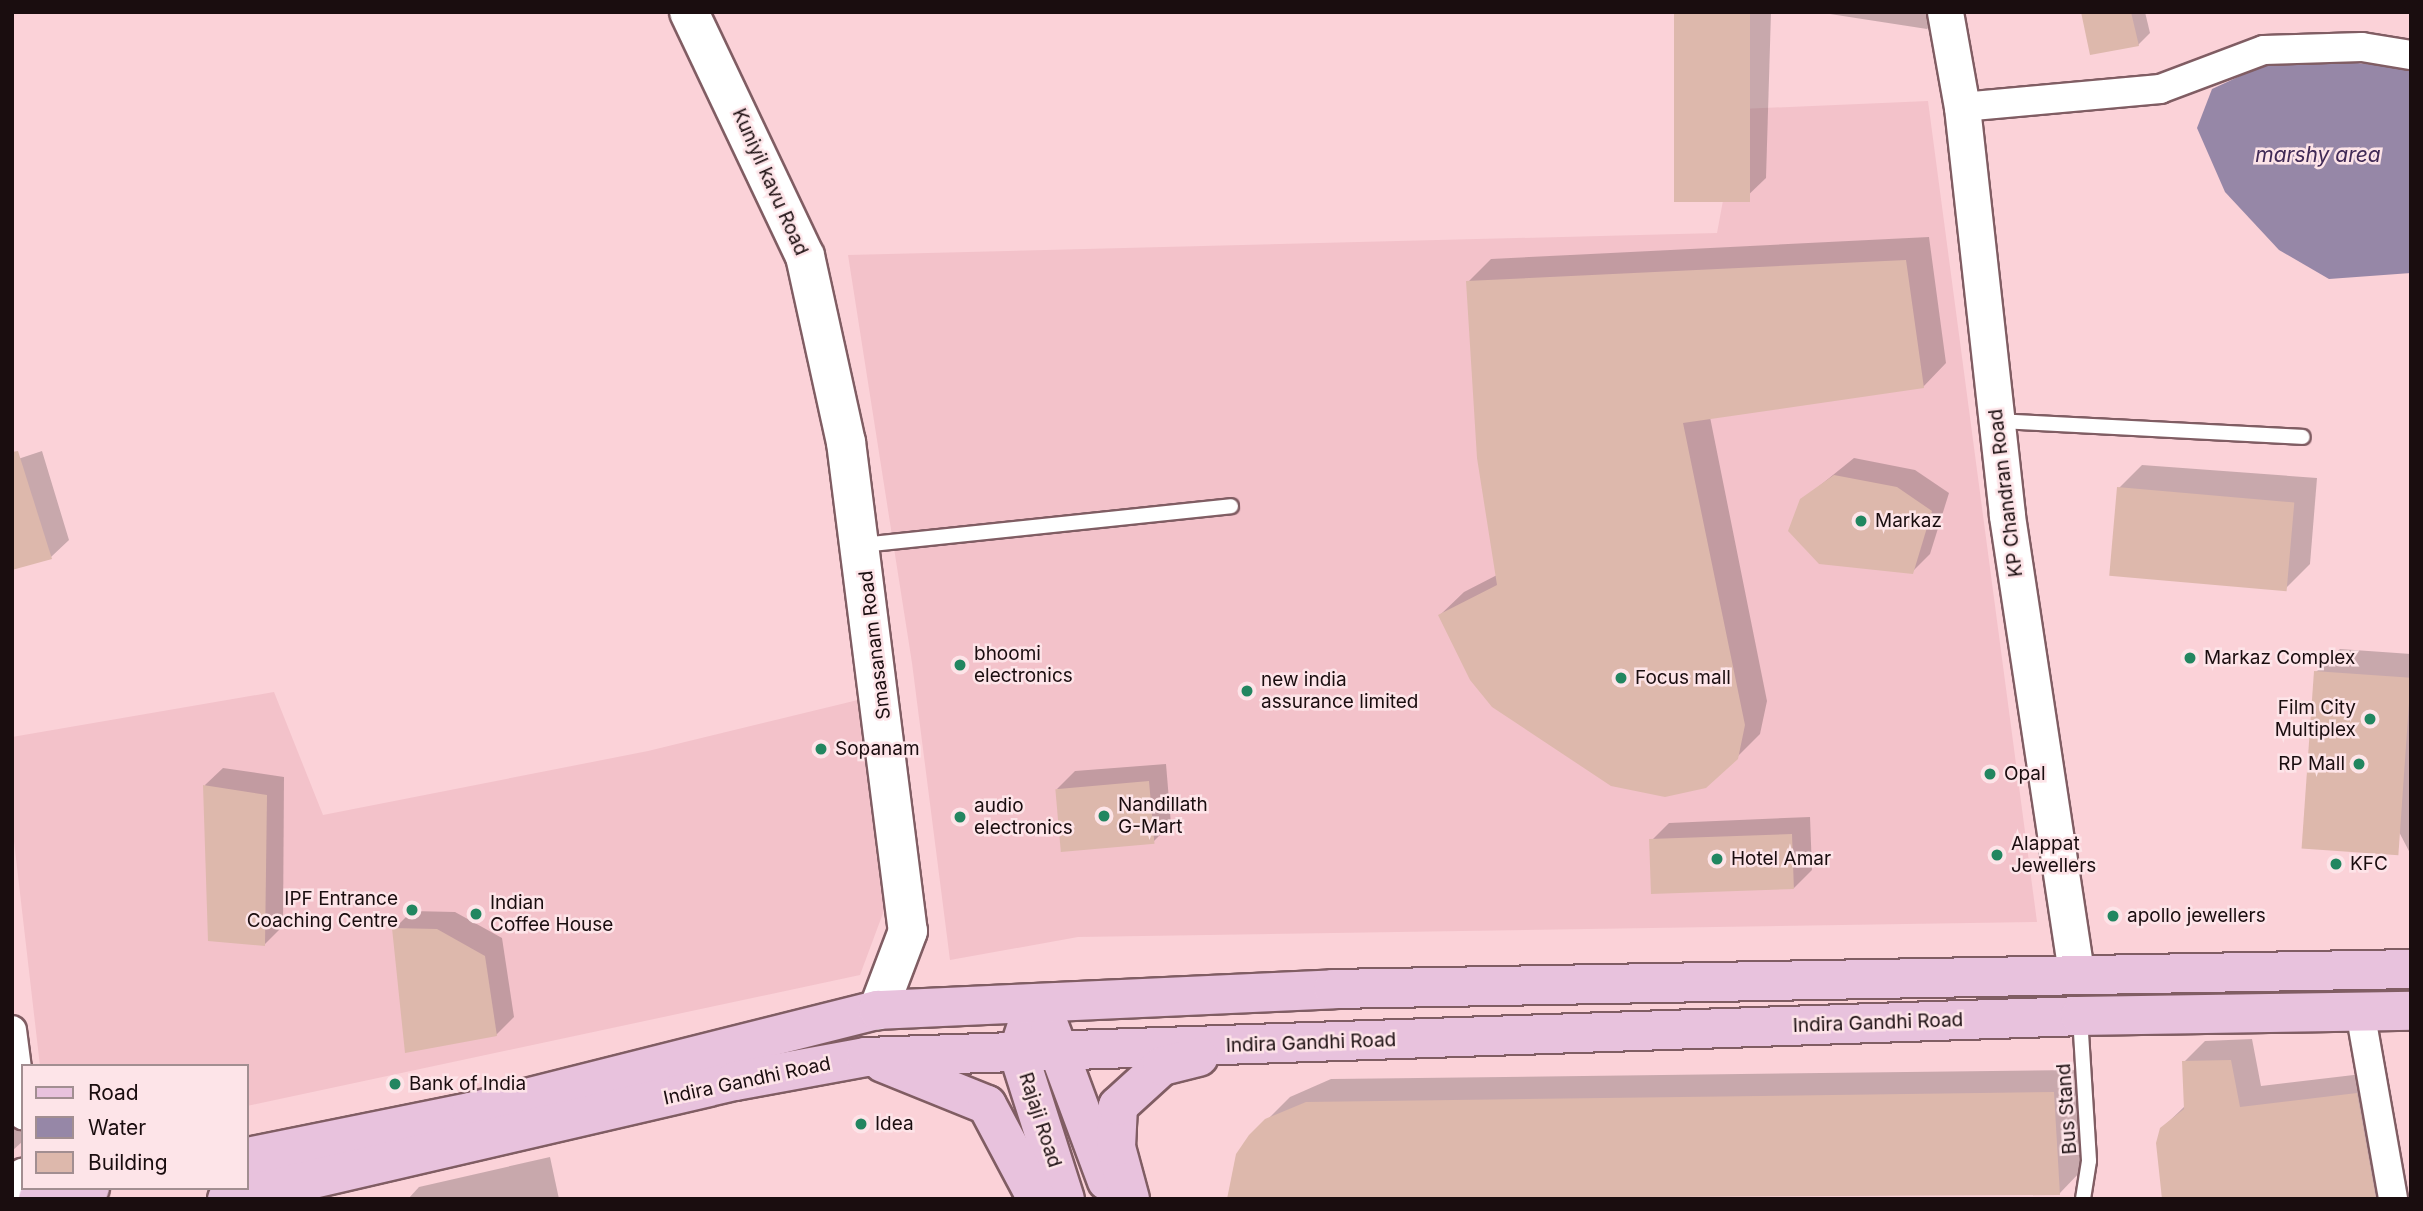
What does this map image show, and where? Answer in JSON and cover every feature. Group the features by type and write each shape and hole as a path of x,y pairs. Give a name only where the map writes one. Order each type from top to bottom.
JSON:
{"main road":[{"name":"Kuniyil kavu Road","path":"689,12 804,256 846,442"},
{"name":"Smasanam Road","path":"846,442 863,545 908,931 878,1010"},
{"name":"Indira Gandhi Road","path":"248,1157 471,1112 878,1010 1035,1002 2076,972 2411,969"},
{"path":"1035,1002 1062,1050 1113,1199"},
{"name":"Rajaji Road","path":"1035,1002 1018,1052 1065,1199"},
{"name":"Indira Gandhi Road","path":"227,1199 735,1081 866,1057 1256,1046 2080,1016 2411,1011"},
{"path":"1130,1199 1116,1147 1118,1106 1162,1066 1256,1046"},
{"path":"866,1057 987,1105 1037,1199"},
{"path":"37,1199 80,1190"}],"street":[{"name":"KP Chandran Road","path":"1945,12 1962,107 1998,421 2076,972"},
{"path":"1962,107 2160,89 2264,50 2362,47 2411,55"},
{"path":"2360,1011 2393,1199"},
{"path":"12,1030 21,1100"}],"lane":[{"path":"1998,421 2303,437"},
{"path":"863,545 1231,506"},
{"name":"Bus Stand","path":"2080,1016 2090,1161 2083,1199"}],"shaded area":[{"path":"1928,101 2037,922 1078,937 950,960 912,663 848,255 1717,233 1740,109"},
{"path":"274,692 323,815 648,751 862,699 889,897 860,975 248,1106 248,1064 40,1064 12,824 12,737"}],"water":[{"name":"marshy area","path":"2331,60 2411,69 2411,273 2329,279 2279,250 2225,192 2197,128 2212,89 2264,65"}],"building":[{"path":"1674,12 1750,12 1750,202 1674,202"},
{"path":"2081,12 2131,12 2139,46 2090,55"},
{"path":"1906,260 1924,388 1683,423 1745,725 1738,759 1706,788 1665,797 1611,786 1492,707 1470,680 1438,615 1497,585 1477,458 1466,281"},
{"path":"18,451 52,559 12,570 12,452"},
{"name":"Markaz","path":"1834,475 1897,487 1932,511 1913,574 1819,564 1788,531 1800,499"},
{"path":"2117,487 2294,503 2287,591 2109,576"},
{"name":"RP Mall","path":"2314,671 2411,678 2398,855 2302,849"},
{"name":"Nandillath G-Mart","path":"1149,781 1154,844 1061,852 1055,789"},
{"path":"203,785 267,795 265,946 208,941"},
{"path":"1792,834 1794,889 1651,894 1649,839"},
{"path":"392,928 437,929 485,956 497,1036 405,1053"},
{"path":"2231,1060 2240,1107 2357,1093 2376,1199 2162,1199 2156,1143 2160,1128 2184,1109 2182,1061"},
{"path":"2054,1092 2060,1195 1227,1199 1236,1154 1249,1135 1265,1119 1306,1102"}],"place":[{"name":"Markaz","path":"1861,521"},
{"name":"Markaz Complex","path":"2190,658"},
{"name":"bhoomi electronics","path":"960,665"},
{"name":"Focus mall","path":"1621,678"},
{"name":"new india assurance limited","path":"1247,691"},
{"name":"Film City Multiplex","path":"2370,719"},
{"name":"Sopanam","path":"821,749"},
{"name":"RP Mall","path":"2359,764"},
{"name":"Opal","path":"1990,774"},
{"name":"Nandillath G-Mart","path":"1104,816"},
{"name":"audio electronics","path":"960,817"},
{"name":"Alappat Jewellers","path":"1997,855"},
{"name":"Hotel Amar","path":"1717,859"},
{"name":"KFC","path":"2336,864"},
{"name":"IPF Entrance Coaching Centre","path":"412,910"},
{"name":"Indian Coffee House","path":"476,914"},
{"name":"apollo jewellers","path":"2113,916"},
{"name":"Bank of India","path":"395,1084"},
{"name":"Idea","path":"861,1124"}]}
